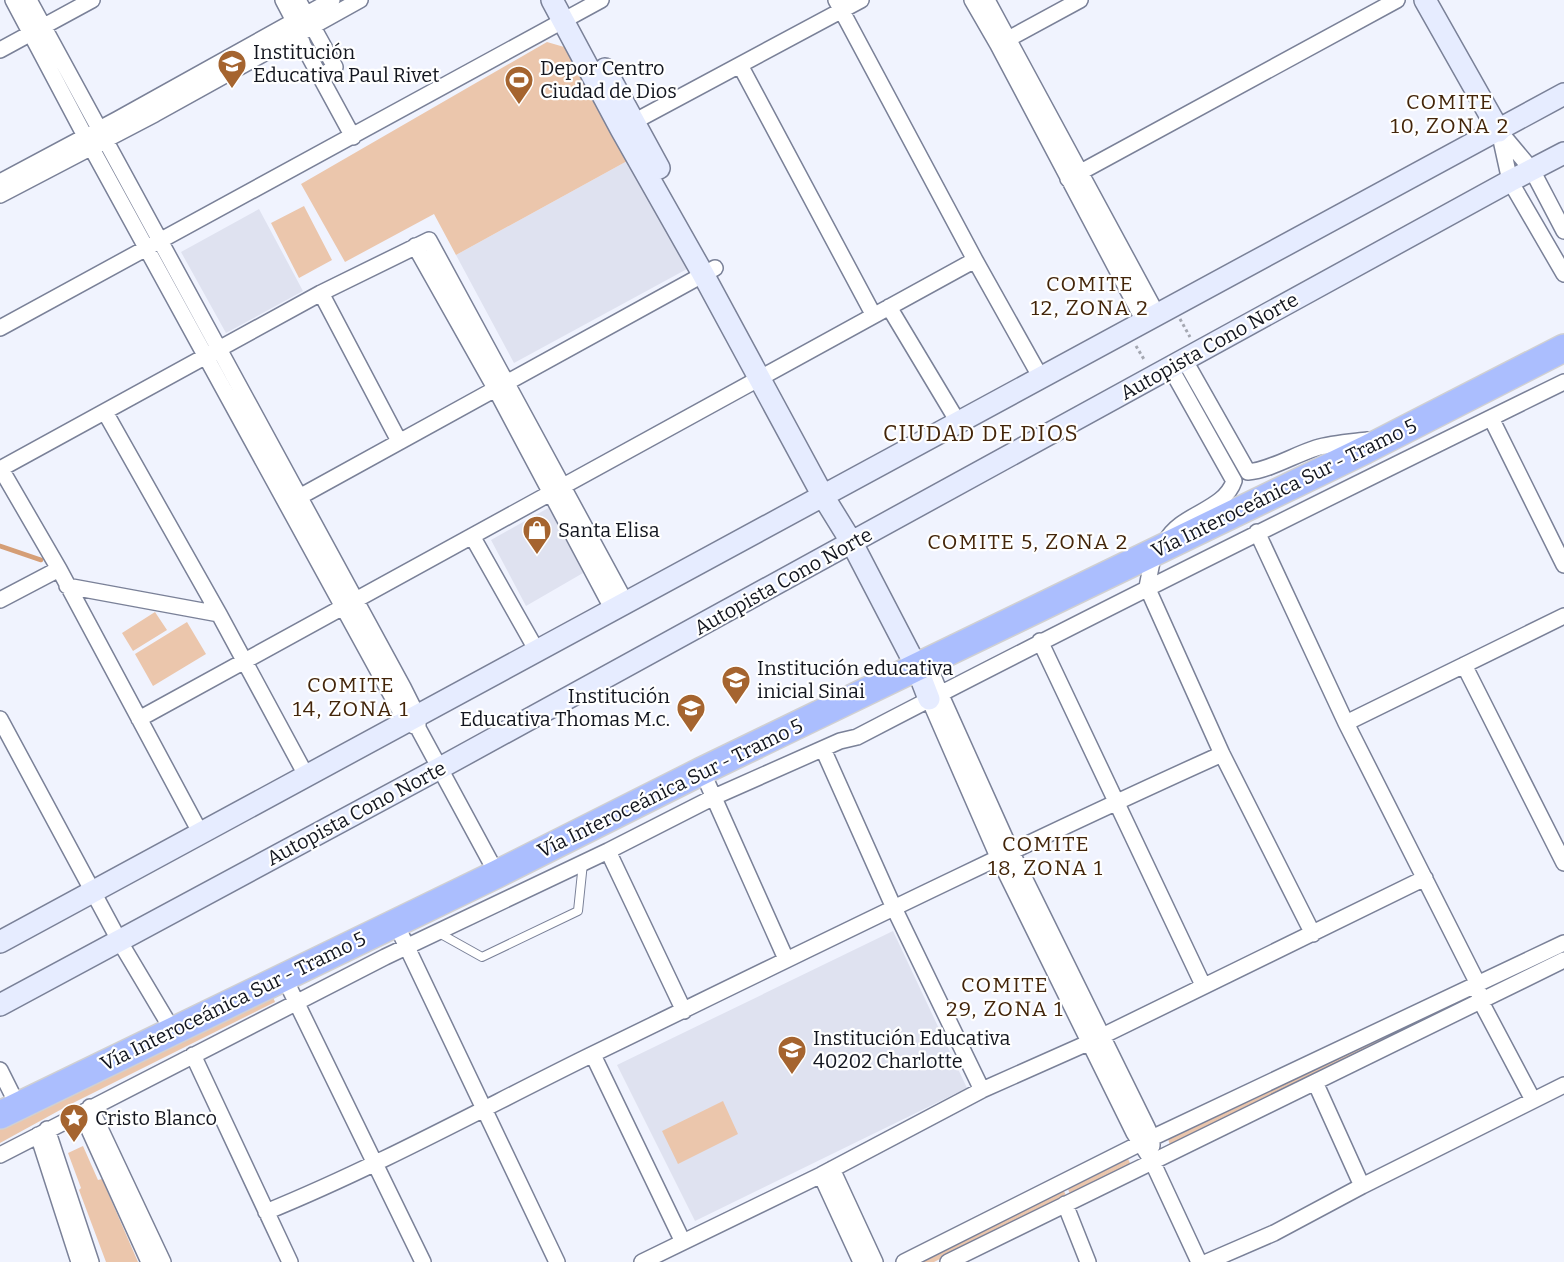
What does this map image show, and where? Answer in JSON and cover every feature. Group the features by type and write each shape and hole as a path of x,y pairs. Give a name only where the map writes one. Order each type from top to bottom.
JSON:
{"highway":[{"name":"Vía Interoceánica Sur - Tramo 5","path":"9,1111 1390,437 1564,348"}],"main road":[{"path":"552,0 568,12 829,493 858,540 923,665 935,696"},
{"path":"1425,0 1499,131"},
{"path":"0,942 414,722 537,651 1564,94"},
{"name":"Autopista Cono Norte","path":"0,1005 440,768 1564,153"}],"street":[{"path":"13,0 38,31 94,138 497,874"},
{"path":"29,0 38,31"},
{"path":"0,50 92,0"},
{"path":"283,0 303,24"},
{"path":"298,0 320,77 353,137"},
{"path":"303,24 332,0"},
{"path":"0,195 94,138 303,24 360,0"},
{"path":"0,328 353,137 568,12 601,0"},
{"path":"628,125 740,65 839,5 861,0"},
{"path":"972,0 1003,42"},
{"path":"987,0 1003,42 1151,320"},
{"path":"1003,42 1080,0"},
{"path":"1074,176 1397,0"},
{"path":"839,5 975,260 1041,378"},
{"path":"740,65 873,314"},
{"path":"1499,131 1532,170 1564,231"},
{"path":"1499,131 1510,181 1564,274"},
{"path":"0,182 94,138"},
{"path":"201,834 59,569 1,469 321,293 415,246 501,385 620,606"},
{"path":"139,719 975,260"},
{"path":"293,501 709,271"},
{"path":"321,293 399,441"},
{"path":"889,306 958,422"},
{"path":"1177,364 1248,472 1261,471 1322,446 1390,437"},
{"path":"1177,364 1234,481 1230,492 1182,522 1171,532 1158,550 1147,587 1222,754 1313,934"},
{"path":"0,1155 406,947 608,851 714,796 840,741 857,737 1147,587 1564,382"},
{"path":"105,412 219,614 307,777"},
{"path":"1491,418 1564,565"},
{"path":"1257,532 1346,723 1477,982 1480,1000 1533,1100"},
{"path":"472,536 537,651"},
{"path":"0,600 59,569"},
{"path":"67,586 219,614"},
{"path":"1346,723 1564,616"},
{"path":"1040,641 1203,985"},
{"path":"1464,665 1564,863"},
{"path":"935,696 1005,854 1146,1141 1152,1161 1199,1262"},
{"path":"0,719 120,942 173,1031"},
{"path":"823,749 894,908 982,1090"},
{"path":"266,1212 374,1162 1005,854 1222,754"},
{"path":"702,771 786,959"},
{"path":"608,851 684,1011"},
{"path":"642,1262 827,1172 982,1090 1096,1039 1425,878"},
{"path":"395,922 482,1109 557,1262"},
{"path":"904,1262 1146,1141 1477,982 1564,943"},
{"path":"948,1262 1564,960"},
{"path":"284,977 423,1262"},
{"path":"193,1055 290,1262"},
{"path":"593,1055 683,1242"},
{"path":"0,1070 9,1111"},
{"path":"1315,1082 1362,1186"},
{"path":"1208,1262 1274,1233 1564,1084"},
{"path":"86,1109 149,1262"},
{"path":"86,1109 163,1262"},
{"path":"43,1132 79,1262"},
{"path":"43,1132 91,1262"},
{"path":"827,1172 861,1262"},
{"path":"827,1172 875,1262"},
{"path":"1065,1204 1088,1262"}],"lane":[{"path":"438,932 482,957 578,911 583,863"}],"path":[{"path":"1151,320 1177,364"},
{"path":"1151,320 1177,364"}],"shaded area":[{"name":"Depor Centro Ciudad de Dios","path":"547,42 571,49 629,160 456,255 434,214 345,262 301,184"},
{"path":"629,160 687,269 514,363 456,255"},
{"path":"304,206 332,260 299,278 271,223"},
{"path":"259,209 303,291 226,333 181,252"},
{"name":"Santa Elisa","path":"550,507 583,573 526,606 491,540"},
{"path":"155,612 167,630 133,651 122,633"},
{"path":"187,622 206,654 153,686 135,654"},
{"name":"Institución Educativa 40202 Charlotte","path":"893,931 967,1088 695,1221 617,1065"},
{"path":"273,997 275,1002 71,1104 0,1143 0,1126"},
{"path":"1459,998 1461,1003 1170,1145 1168,1139"},
{"path":"723,1101 738,1134 678,1164 662,1131"},
{"path":"83,1146 98,1180 102,1179 138,1262 106,1262 68,1153"},
{"path":"1128,1159 1131,1165 1070,1194 1068,1189"},
{"path":"1064,1191 1066,1196 934,1262 920,1262"}],"waterway":[{"path":"0,546 41,560"}],"place":[{"name":"Institución Educativa Paul Rivet","path":"232,90"},
{"name":"Depor Centro Ciudad de Dios","path":"519,106"},
{"name":"Santa Elisa","path":"537,556"},
{"name":"Institución educativa inicial Sinai","path":"736,706"},
{"name":"Institución Educativa Thomas M.c.","path":"691,734"},
{"name":"Institución Educativa 40202 Charlotte","path":"792,1076"},
{"name":"Cristo Blanco","path":"74,1144"}],"district":[{"name":"COMITE 10, ZONA 2","path":"1450,114"},
{"name":"COMITE 12, ZONA 2","path":"1090,296"},
{"name":"CIUDAD DE DIOS","path":"981,433"},
{"name":"COMITE 5, ZONA 2","path":"1028,542"},
{"name":"COMITE 14, ZONA 1","path":"351,697"},
{"name":"COMITE 18, ZONA 1","path":"1046,856"},
{"name":"COMITE 29, ZONA 1","path":"1005,997"}]}
